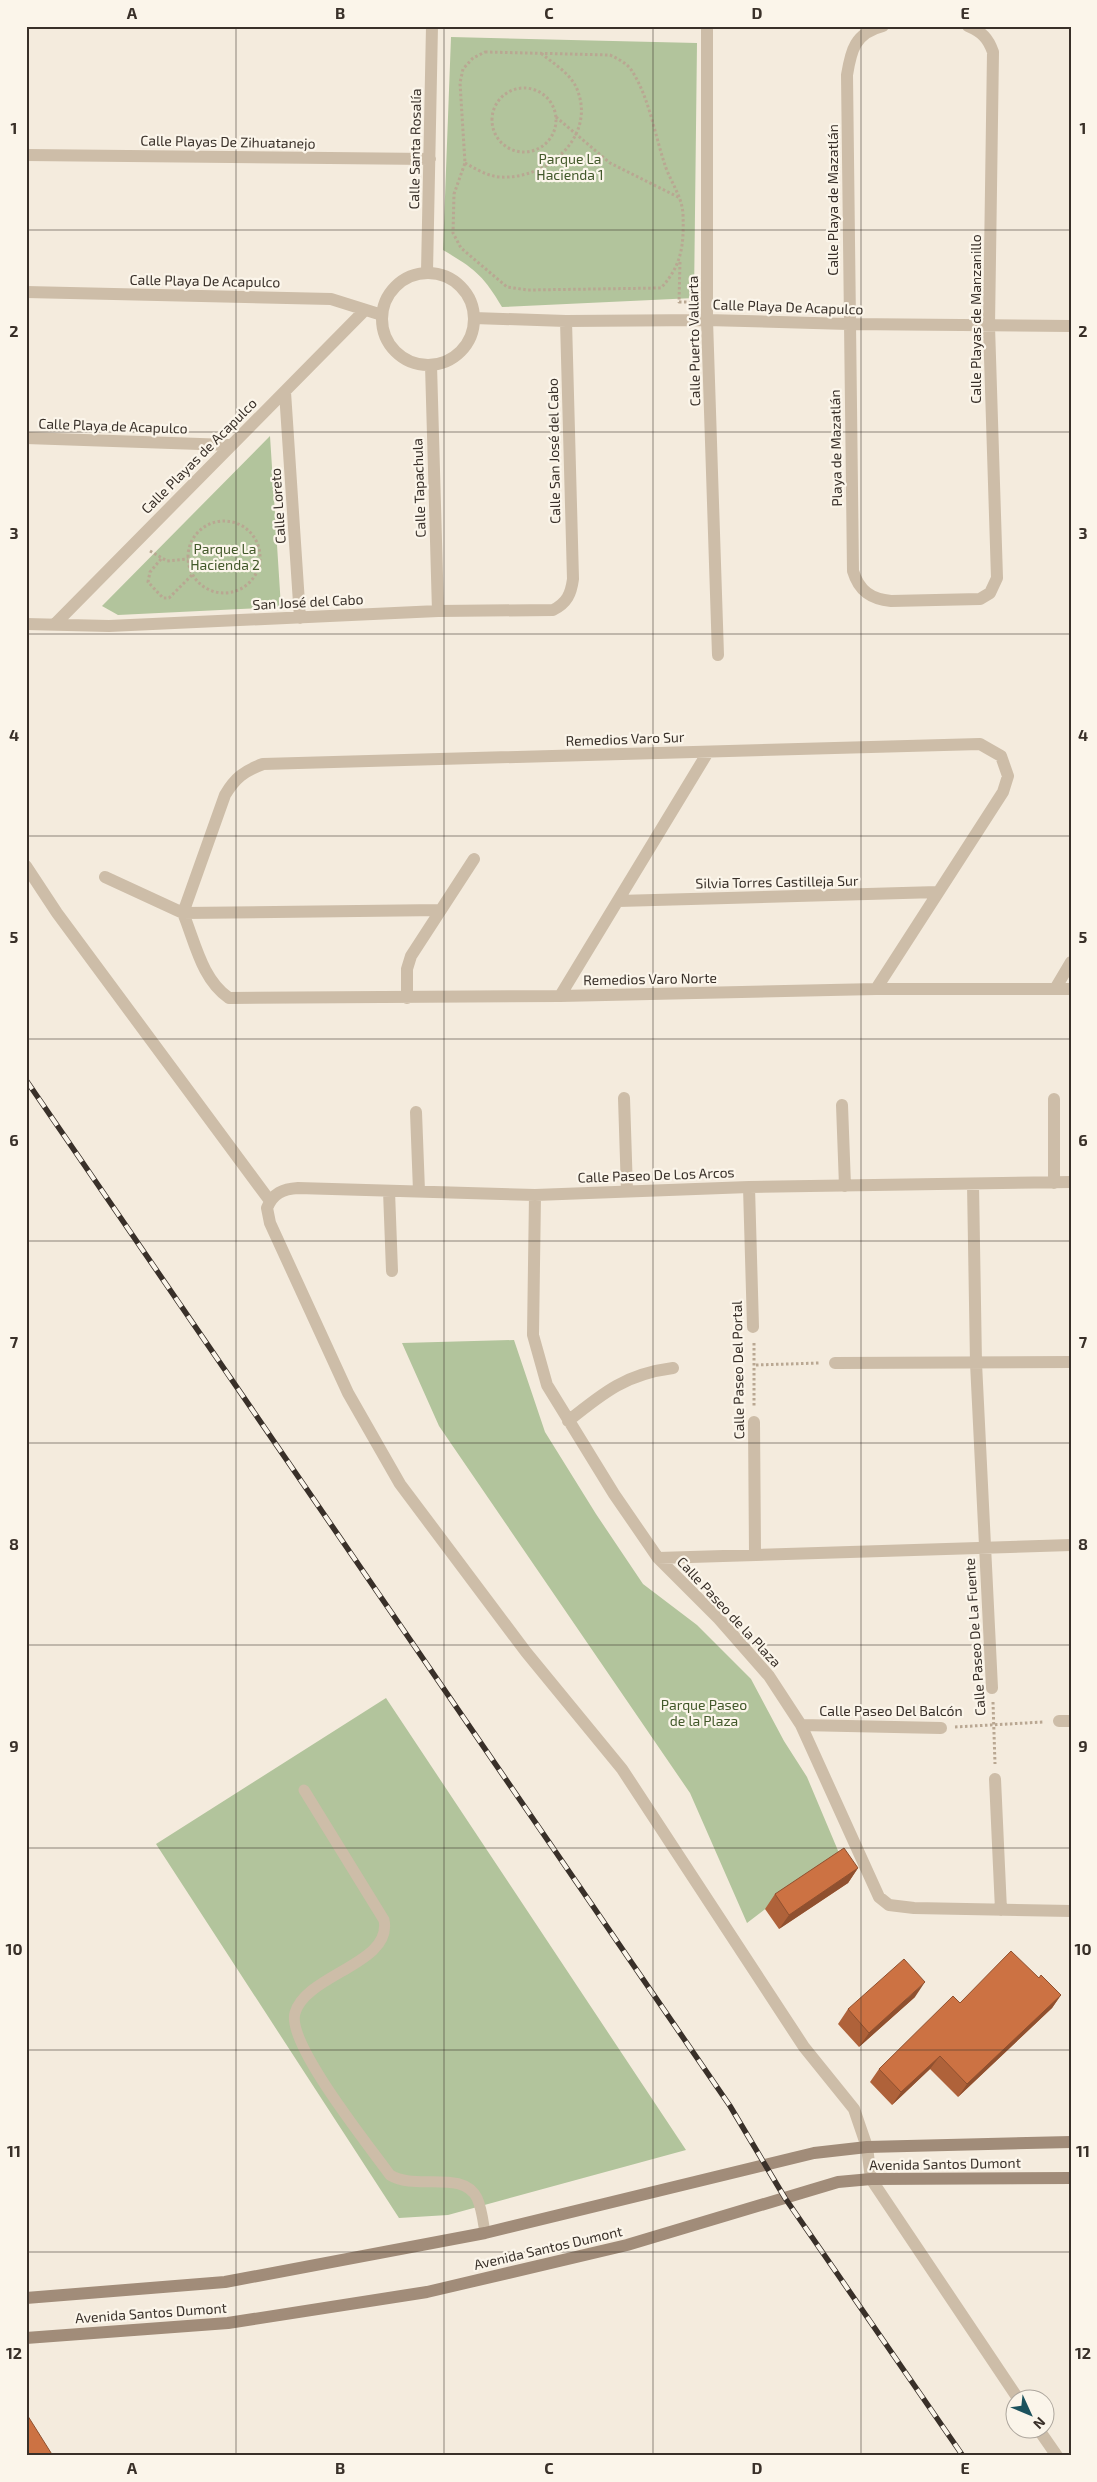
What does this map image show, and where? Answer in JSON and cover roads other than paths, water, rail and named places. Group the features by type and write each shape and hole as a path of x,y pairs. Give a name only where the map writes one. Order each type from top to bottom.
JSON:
{"main road":[{"name":"Avenida Santos Dumont","path":"26,2298 225,2282 485,2233 814,2153 867,2147 1071,2142"},
{"name":"Avenida Santos Dumont","path":"26,2338 228,2323 427,2292 627,2246 838,2182 871,2179 1071,2178"}],"street":[{"name":"Calle Santa Rosalía","path":"427,272 432,26"},
{"name":"Calle Puerto Vallarta","path":"707,26 707,320 718,655"},
{"name":"Calle Playa de Mazatlán","path":"848,324 847,75 851,51 858,40 873,29 883,26"},
{"name":"Calle Playas de Manzanillo","path":"853,571 859,586 878,600 980,600 990,593 994,586 997,566 989,326 994,72 993,52 988,40 979,31 968,26"},
{"name":"Calle Playas De Zihuatanejo","path":"26,155 430,159"},
{"path":"427,272 451,278 468,294 474,318 469,340 453,358 431,365 411,362 394,351 384,334 382,314 386,298 396,284 411,275 427,272"},
{"name":"Calle Playa De Acapulco","path":"26,292 331,299 382,314"},
{"name":"Calle Playas de Acapulco","path":"55,624 365,310"},
{"name":"Calle Playa De Acapulco","path":"474,318 566,321 707,320 848,324 1071,326"},
{"name":"Calle San José del Cabo","path":"566,321 573,579"},
{"name":"Playa de Mazatlán","path":"848,324 853,571"},
{"name":"Calle Tapachula","path":"431,365 438,611"},
{"name":"Calle Loreto","path":"284,392 300,618"},
{"name":"Calle Playa de Acapulco","path":"26,438 230,445"},
{"name":"San José del Cabo","path":"26,624 109,626 438,611 553,610 565,603 571,591 573,579"},
{"name":"Remedios Varo Sur","path":"183,913 218,811 234,780 247,770 263,764 980,744 1001,756 1008,776 1003,792 938,892"},
{"path":"560,996 708,752"},
{"path":"407,998 407,969 411,956 474,859"},
{"path":"26,866 57,913 270,1201 267,1208 270,1223 348,1393 400,1484 526,1652 622,1769 804,2047 854,2110 867,2147 871,2179 1012,2390"},
{"path":"105,877 183,913 441,910"},
{"path":"876,989 938,892"},
{"name":"Silvia Torres Castilleja Sur","path":"618,901 938,892"},
{"name":"Remedios Varo Norte","path":"183,913 209,979 217,990 229,998 560,996 876,989 1071,989"},
{"path":"1055,989 1071,962"},
{"path":"624,1098 627,1191"},
{"path":"1054,1099 1054,1183"},
{"path":"842,1104 845,1186"},
{"path":"416,1112 419,1190"},
{"name":"Calle Paseo De Los Arcos","path":"270,1201 284,1189 298,1188 419,1190 535,1195 749,1187 1071,1182"},
{"name":"Calle Paseo De La Fuente","path":"973,1184 976,1362 992,1688"},
{"name":"Calle Paseo Del Portal","path":"749,1187 753,1327"},
{"path":"390,1190 392,1272"},
{"name":"Calle Paseo de la Plaza","path":"535,1195 533,1335 548,1385 614,1494 658,1558 719,1619 769,1676 801,1725 873,1888 884,1902 896,1907 1071,1911"},
{"path":"835,1363 1071,1362"},
{"path":"568,1420 605,1391 631,1378 655,1370 673,1368"},
{"name":"Calle Paseo Del Portal","path":"754,1422 755,1553"},
{"path":"658,1558 755,1553 1071,1545"},
{"name":"Calle Paseo Del Balcón","path":"801,1725 942,1728"},
{"path":"995,1779 1001,1910"},
{"path":"1046,2440 1057,2456"}],"lane":[{"path":"304,1790 384,1920 386,1930 377,1947 304,1996 294,2016 294,2028 306,2056 390,2175 399,2181 454,2182 471,2190 480,2206 485,2233"}],"railway":[{"path":"26,1080 730,2106 785,2198 963,2456"}],"park label":[{"name":"Parque La Hacienda 1","path":"570,168"},
{"name":"Parque La Hacienda 2","path":"225,558"},
{"name":"Parque Paseo de la Plaza","path":"704,1714"}]}
